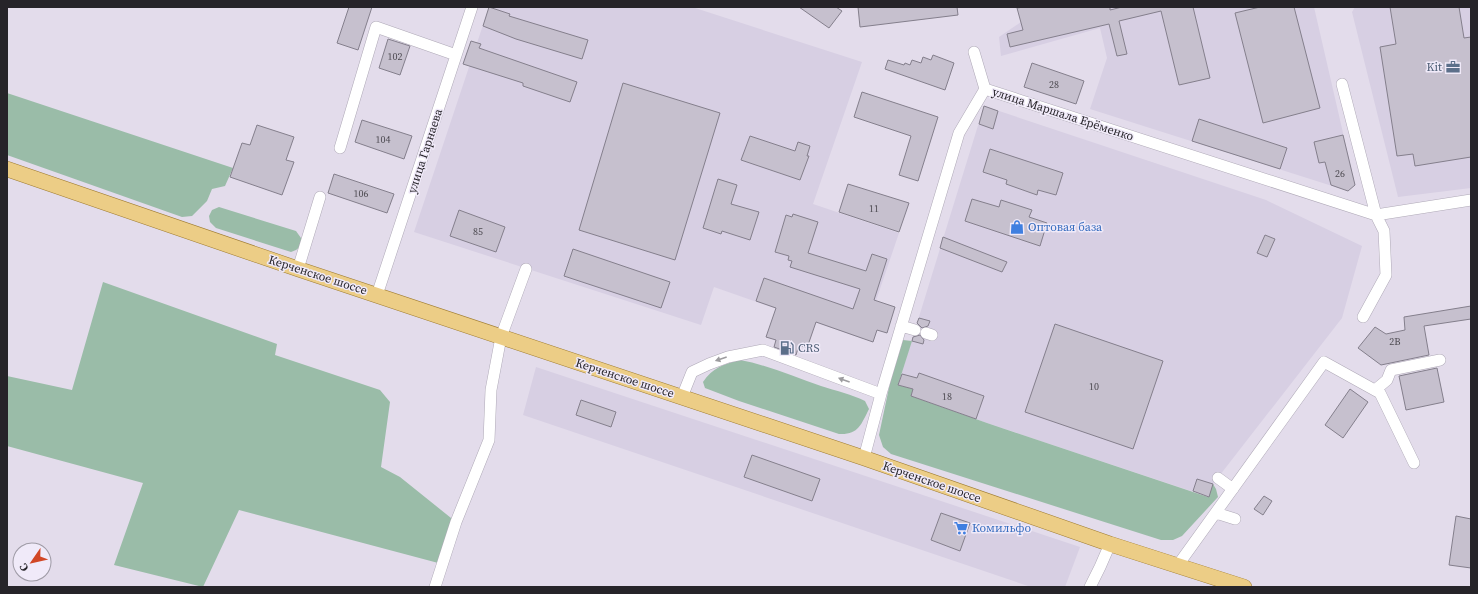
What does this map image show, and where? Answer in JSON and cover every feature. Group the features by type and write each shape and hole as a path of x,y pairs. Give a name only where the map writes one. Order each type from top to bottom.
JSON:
{"main road":[{"name":"Керченское шоссе","path":"7,169 298,269 864,458 1110,544 1244,587"}],"street":[{"name":"улица Гарнаева","path":"377,295 472,7"},
{"path":"340,148 376,27 456,55"},
{"path":"974,52 985,89"},
{"path":"1342,84 1376,215 1384,231 1386,275 1363,317"},
{"name":"улица Маршала Ерёменко","path":"864,458 881,394 959,133 985,89 1376,215 1471,200"},
{"path":"298,269 320,197"},
{"path":"435,587 456,522 489,440 491,390 502,337 526,269"},
{"path":"901,326 915,330"},
{"path":"682,397 692,372 728,357 763,350 881,394"},
{"path":"1375,390 1387,380 1391,370 1440,360"},
{"path":"1178,565 1324,362 1380,393 1414,463"},
{"path":"1218,478 1233,490"},
{"path":"1216,513 1235,519"},
{"path":"1090,587 1110,544"}],"shaded area":[{"path":"489,7 692,7 862,62 813,204 899,233 863,339 714,287 701,325 414,232"},
{"path":"1019,7 1314,7 1355,185 1348,191 1090,109 1107,58 1100,28 1001,56 999,37 1021,22"},
{"path":"1355,7 1471,7 1471,188 1398,197 1352,12"},
{"path":"984,106 1266,200 1362,246 1342,318 1213,484 1209,497 911,396 898,385"},
{"path":"536,367 1080,547 1065,587 1031,587 523,415"}],"green space":[{"path":"7,93 233,168 225,186 212,189 207,201 192,216 182,217 7,155"},
{"path":"219,207 296,231 301,238 301,246 291,252 216,228 210,222 209,216 212,210"},
{"path":"103,282 277,344 275,355 380,390 390,402 381,467 400,477 456,522 442,564 239,510 203,587 114,565 143,483 7,446 7,376 72,390"},
{"path":"903,340 912,341 898,385 913,389 911,396 1208,497 1213,484 1218,497 1182,536 1173,540 1161,540 891,454 883,447 879,435 890,383"},
{"path":"740,360 771,368 854,396 865,401 869,409 861,424 855,431 851,433 839,434 739,401 705,388 703,382 710,373 724,365"}],"building":[{"path":"349,7 372,7 358,50 337,43"},
{"path":"489,7 510,14 509,16 588,40 582,59 516,39 483,26"},
{"path":"799,7 836,7 842,11 829,28"},
{"path":"858,7 957,7 958,15 860,27"},
{"path":"1110,7 1110,10 1122,7 1193,7 1210,78 1179,85 1161,11 1119,21 1127,54 1117,56 1109,24 1010,47 1007,34 1023,30 1017,8"},
{"path":"1260,7 1294,7 1320,108 1263,123 1235,13"},
{"path":"1390,7 1459,7 1464,38 1471,37 1471,157 1415,166 1413,154 1397,156 1380,47 1396,44"},
{"path":"388,39 410,46 400,75 379,68"},
{"path":"471,41 481,44 479,48 577,82 570,102 523,86 523,83 463,64"},
{"path":"933,55 954,63 945,90 885,69 888,60 904,65 905,63 910,65 912,60 921,63 923,57 931,60"},
{"path":"1032,63 1084,81 1076,104 1024,87"},
{"path":"623,83 720,113 675,260 579,230"},
{"path":"862,92 938,117 918,181 899,175 911,136 854,117"},
{"path":"984,106 998,111 993,129 979,124"},
{"path":"1199,119 1287,148 1280,169 1192,141"},
{"path":"362,120 412,136 404,159 355,142"},
{"path":"257,125 294,137 286,160 294,162 282,195 230,177 242,143 250,145"},
{"path":"1343,135 1355,185 1348,191 1331,185 1325,162 1319,163 1314,142"},
{"path":"750,136 795,151 798,142 810,146 807,156 809,156 800,180 741,160"},
{"path":"990,149 1063,173 1056,195 1038,190 1037,195 1006,184 1007,180 983,172"},
{"path":"334,174 394,194 387,213 328,193"},
{"path":"718,179 737,185 731,204 759,212 750,240 722,231 721,234 703,228"},
{"path":"848,184 909,203 899,232 839,212"},
{"path":"972,199 999,207 1001,200 1032,210 1029,217 1047,223 1040,246 965,221"},
{"path":"459,210 505,227 496,252 450,236"},
{"path":"793,214 818,222 808,253 866,271 872,254 887,259 874,300 895,307 887,333 877,330 873,342 816,322 807,348 799,345 796,355 774,347 776,340 766,337 776,308 756,301 764,278 853,309 860,289 790,267 792,261 788,260 789,256 775,252 786,215 792,217"},
{"path":"1265,235 1275,239 1267,257 1257,253"},
{"path":"943,237 1007,262 1002,272 940,248"},
{"path":"573,249 670,282 661,308 564,276"},
{"path":"1471,306 1471,319 1424,326 1429,355 1381,365 1358,348 1375,327 1386,334 1405,330 1404,317"},
{"path":"919,318 930,321 928,326 922,328 917,323"},
{"path":"1055,324 1163,361 1133,449 1025,412"},
{"path":"920,335 924,340 923,344 912,341 913,337"},
{"path":"1437,368 1444,402 1406,410 1399,376"},
{"path":"919,373 984,396 976,419 911,396 913,389 898,385 902,374 917,378"},
{"path":"1350,389 1368,402 1343,438 1325,425"},
{"path":"581,400 616,412 611,427 576,415"},
{"path":"752,455 820,479 812,501 744,477"},
{"path":"1197,479 1213,484 1209,497 1193,491"},
{"path":"1264,496 1272,501 1263,515 1254,509"},
{"path":"941,513 970,523 960,551 931,540"},
{"path":"1456,516 1471,519 1471,568 1449,565"}],"place":[{"name":"Kit","path":"1453,67"},
{"name":"Оптовая база","path":"1017,227"},
{"name":"CRS","path":"787,348"},
{"name":"Комильфо","path":"961,528"}]}
